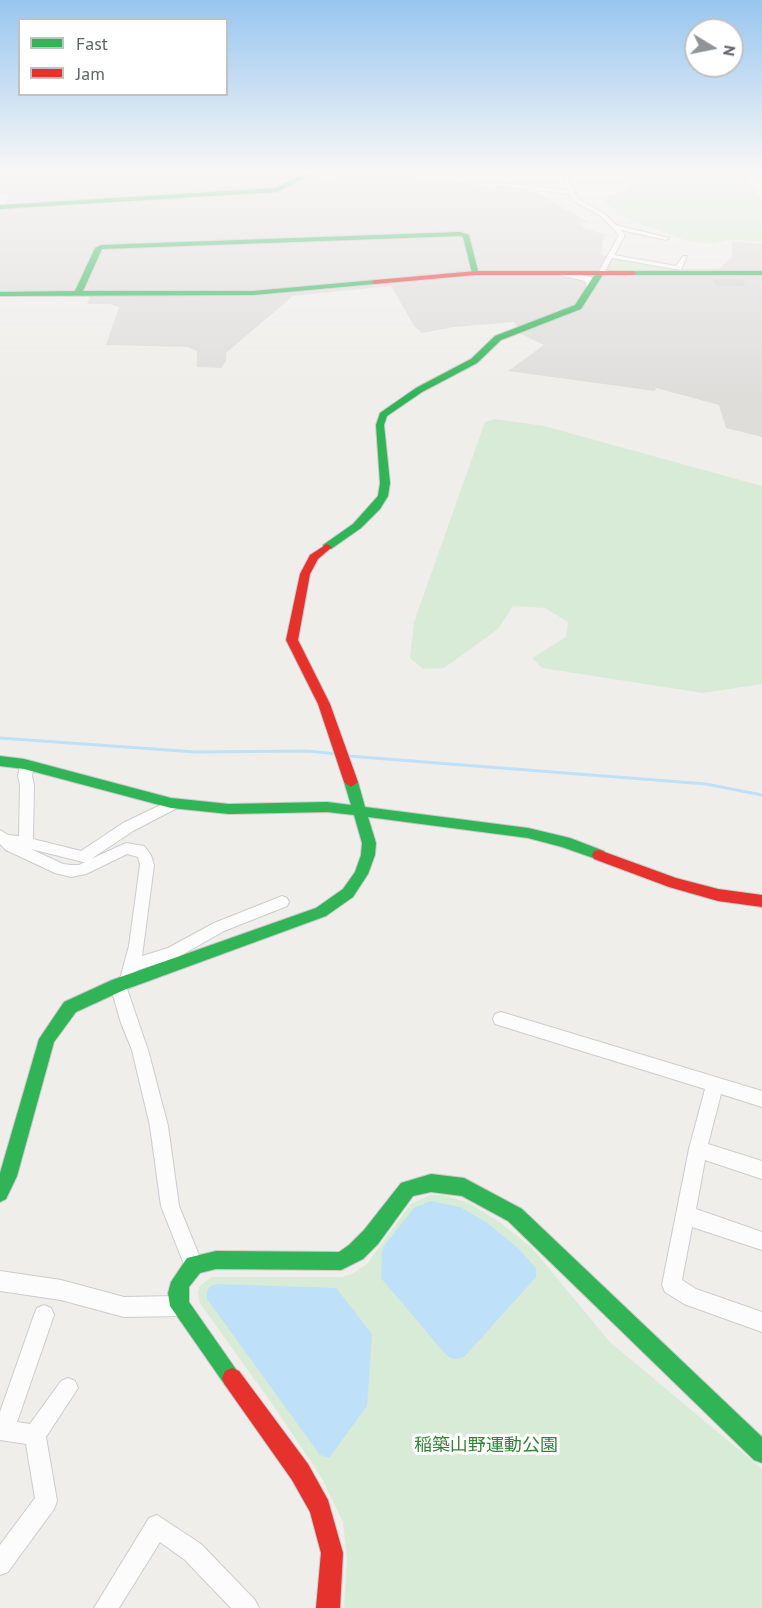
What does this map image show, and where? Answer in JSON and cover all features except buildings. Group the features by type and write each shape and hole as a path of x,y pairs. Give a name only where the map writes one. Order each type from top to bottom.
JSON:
{"street":[{"path":"78,294 98,248 101,247"},
{"path":"469,247 476,273"},
{"path":"0,1193 8,1176 47,1039 70,1008 82,999 321,912 339,901 361,874 368,855 369,843 361,811 324,704 292,640 305,574 314,557 338,537 357,526 376,507 383,496 385,483 380,425 383,415 419,390 474,361 498,338 571,311 583,302 615,247"},
{"path":"610,256 678,268 685,257"},
{"path":"0,294 253,293 476,273 561,273 603,268 629,273 761,274"},
{"path":"561,273 588,279 591,282 591,288"},
{"path":"0,761 27,765 176,803 229,809 327,807 528,833 565,842 674,883 718,895 762,901"},
{"path":"26,843 27,785 25,776 27,765"},
{"path":"0,834 83,857 128,827 176,803"},
{"path":"0,834 11,846 60,869 71,871 81,870 126,848 139,850 144,855 147,865 137,946 122,984 129,1023 140,1050 159,1126 170,1206 194,1265"},
{"path":"131,966 173,953 219,927 282,902"},
{"path":"501,1019 762,1099"},
{"path":"715,1084 698,1149 672,1285 691,1297 762,1322"},
{"path":"698,1149 762,1170"},
{"path":"328,1608 332,1553 320,1509 300,1472 180,1306 178,1293 181,1282 194,1265 216,1260 341,1261 356,1252 371,1237 407,1189 431,1183 464,1187 515,1215 762,1452"},
{"path":"685,1215 762,1241"},
{"path":"0,1281 61,1290 124,1307 180,1306"},
{"path":"35,1435 2,1430 44,1316"},
{"path":"0,1564 46,1501 35,1435 68,1388"},
{"path":"106,1608 158,1526 193,1552 247,1608"}],"shaded area":[{"path":"0,247 603,247 601,255 613,258 683,269 719,269 732,257 732,247 762,247 762,437 726,428 719,405 656,388 655,391 508,371 544,345 521,334 514,322 454,327 422,333 414,326 391,286 293,296 226,353 226,361 221,368 197,367 197,351 187,347 106,345 119,307 110,304 87,304 90,297 0,296"}],"green space":[{"path":"613,258 675,268 676,271 616,270 609,265"},
{"path":"495,419 544,426 762,486 762,684 703,693 542,668 532,658 566,637 568,622 545,608 513,606 498,629 444,668 423,669 410,658 414,622 480,436 485,422"},
{"name":"稲築山野運動公園","path":"430,1195 443,1195 469,1203 501,1223 532,1248 610,1342 762,1469 762,1608 344,1608 347,1559 343,1522 320,1475 199,1302 198,1292 200,1286 211,1277 342,1277 354,1273 367,1264 411,1204"}],"water":[{"path":"431,1201 460,1207 486,1222 519,1249 536,1268 536,1277 464,1357 454,1359 446,1355 381,1278 384,1246 414,1208"},
{"path":"217,1284 336,1288 372,1334 367,1406 329,1458 320,1455 207,1299 207,1291 211,1286"}],"waterway":[{"path":"0,738 196,752 307,751 338,754"},
{"path":"348,756 706,784 762,795"}],"traffic: fast":[{"path":"78,294 98,248 101,247"},
{"path":"469,247 476,273"},
{"path":"327,547 357,526 376,507 383,496 385,483 380,425 383,415 419,390 474,361 498,338 578,307 600,273"},
{"path":"633,273 762,273"},
{"path":"0,294 253,293 375,282"},
{"path":"0,761 24,764 171,803 229,809 327,807 528,833 565,842 599,855"},
{"path":"0,1193 8,1176 47,1039 70,1007 118,985 321,912 348,893 361,874 368,855 369,843 351,782"},
{"path":"232,1378 180,1306 178,1293 181,1282 194,1265 216,1260 341,1261 356,1252 371,1237 407,1189 431,1183 464,1187 515,1215 762,1452"}],"traffic: jam":[{"path":"375,282 476,273 633,273"},
{"path":"327,547 314,557 305,574 292,640 324,704 351,782"},
{"path":"599,855 674,883 718,895 762,901"},
{"path":"232,1378 300,1472 320,1508 332,1553 328,1608"}]}
